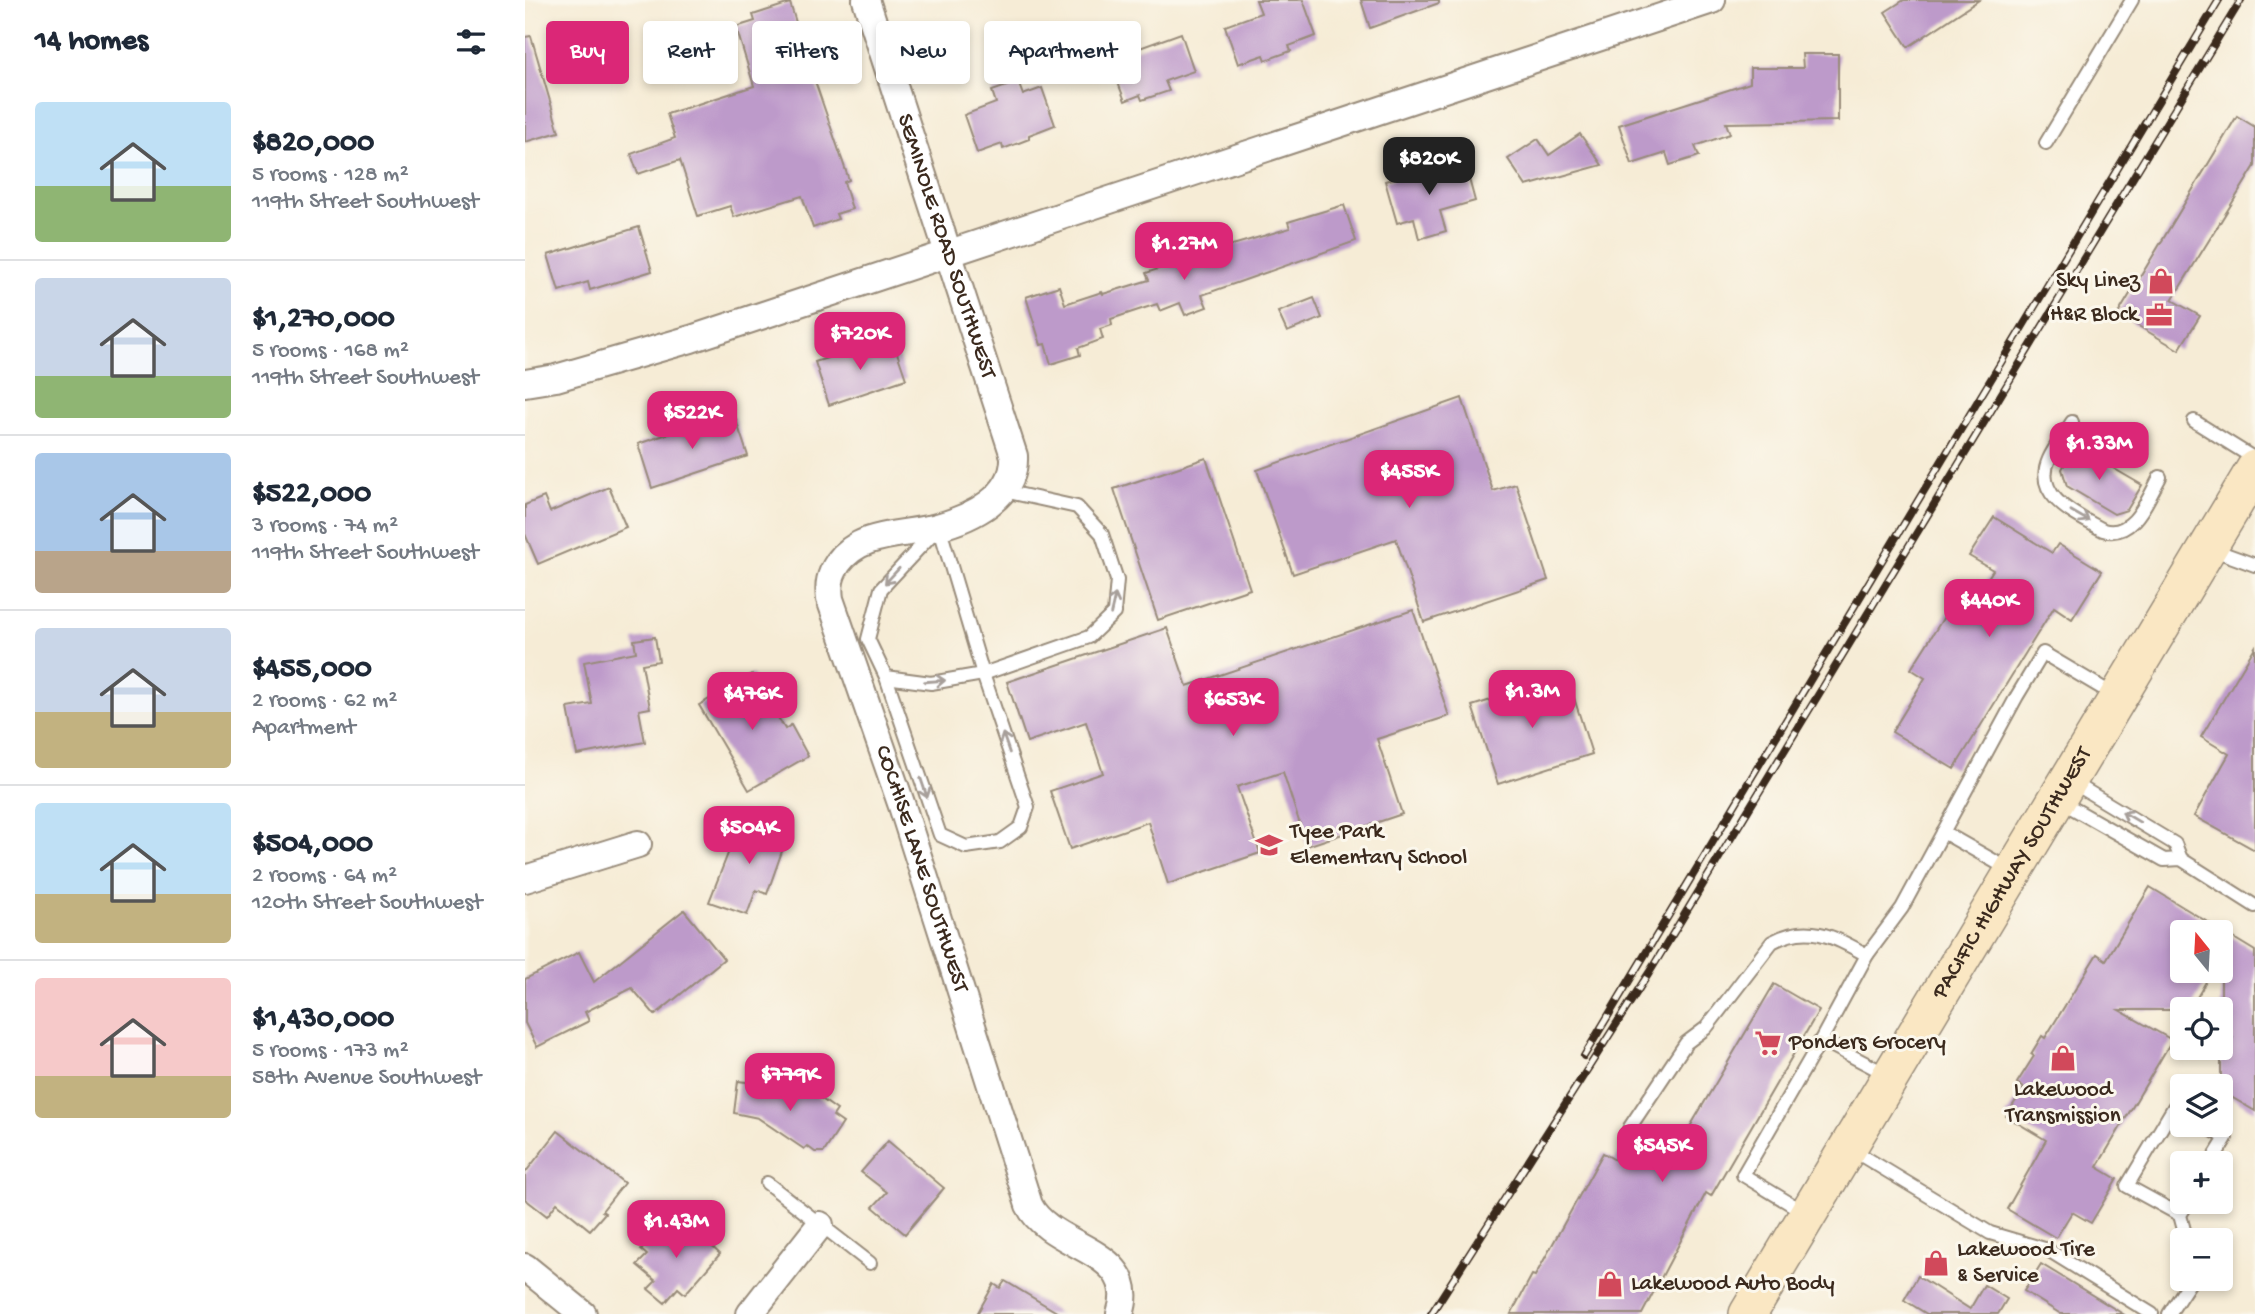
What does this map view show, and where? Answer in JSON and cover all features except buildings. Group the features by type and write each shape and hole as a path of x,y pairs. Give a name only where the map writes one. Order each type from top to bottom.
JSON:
{"street":[{"name":"SEMINOLE ROAD SOUTHWEST","path":"866,0 1014,456 1015,470 1004,491"},
{"path":"525,383 556,378 691,339 1359,119 1676,5 1712,0"},
{"name":"PACIFIC HIGHWAY SOUTHWEST","path":"1748,1314 2255,469"},
{"name":"COCHISE LANE SOUTHWEST","path":"1004,491 970,514 939,526 857,544 847,551 830,578 830,599 902,806 1028,1205 1034,1217 1044,1226 1105,1260 1114,1268 1125,1288 1120,1314"},
{"path":"525,879 638,844"},
{"path":"750,1314 820,1225"},
{"path":"525,1267 583,1314"}],"lane":[{"path":"2046,143 2132,0"},
{"path":"2194,421 2255,459"},
{"path":"2073,422 2046,467 2049,489 2054,499 2063,507 2103,530 2120,531 2137,517 2160,477"},
{"path":"886,677 931,683 983,674 1089,637 1114,612 1117,580 1102,534 1077,507 1004,491"},
{"path":"939,526 983,674 1028,807 1021,827 1000,842 967,847 940,835 886,677 868,639 881,589 939,526"},
{"path":"2208,547 2255,565"},
{"path":"1808,1214 1743,1175 1867,955 1902,908 2017,696 2043,653 2117,698"},
{"path":"2063,789 2164,860 2181,859"},
{"path":"2063,789 2175,844 2181,859 2255,906"},
{"path":"1943,832 2013,872"},
{"path":"1630,1127 1686,1042 1706,1028 1772,942 1787,934 1810,932 1830,936 1867,955"},
{"path":"1821,1040 1891,1076"},
{"path":"2170,1114 2127,1186 2180,1215 2184,1228"},
{"path":"1848,1147 1990,1233 2048,1250 2151,1314"},
{"path":"767,1183 870,1263"},
{"path":"2169,1314 2184,1291"}],"railway":[{"path":"1584,1056 2219,0"},
{"path":"1431,1314 1649,973 2241,0"}],"place":[{"name":"Sky Linez","path":"2161,281"},
{"name":"H&R Block","path":"2159,315"},
{"name":"Tyee Park Elementary School","path":"1269,845"},
{"name":"Ponders Grocery","path":"1768,1043"},
{"name":"Lakewood Transmission","path":"2063,1058"},
{"name":"Lakewood Tire & Service","path":"1936,1263"},
{"name":"Lakewood Auto Body","path":"1610,1284"}]}
